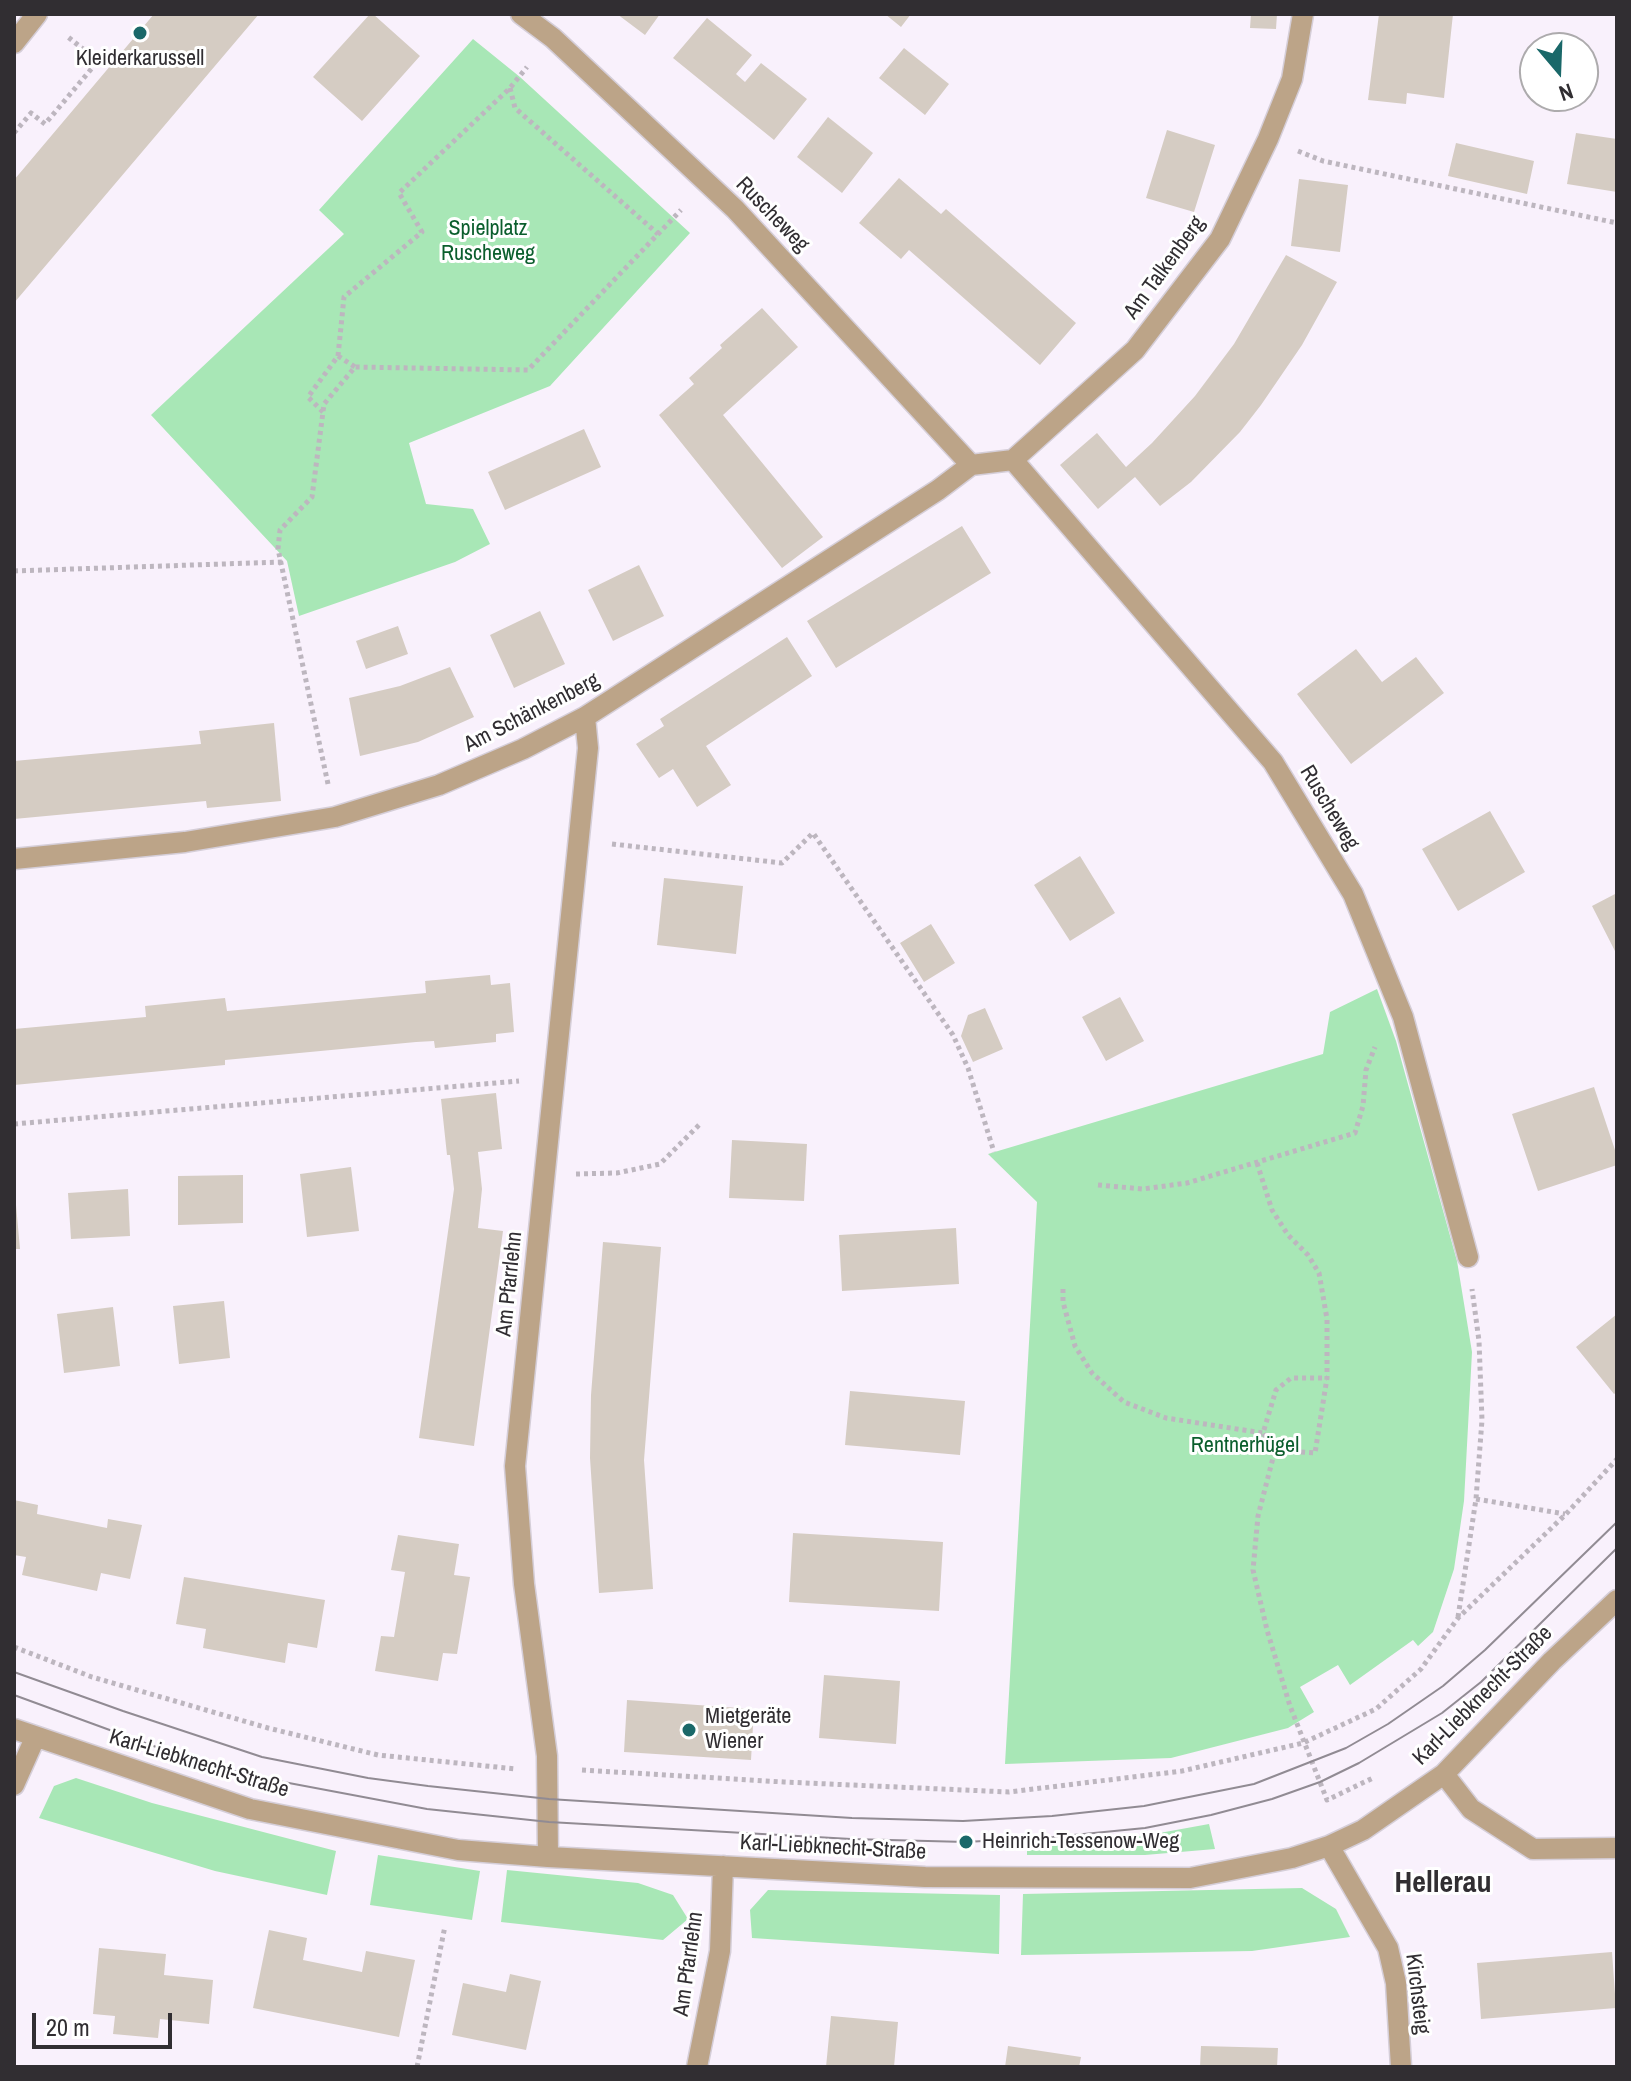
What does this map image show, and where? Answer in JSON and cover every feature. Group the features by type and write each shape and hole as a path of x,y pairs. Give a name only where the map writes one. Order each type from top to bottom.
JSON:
{"street":[{"path":"14,43 37,14"},
{"name":"Ruscheweg","path":"521,14 553,38 735,209 971,465"},
{"name":"Am Talkenberg","path":"1013,460 1135,350 1220,239 1268,139 1292,79 1303,14"},
{"path":"971,465 1013,460"},
{"name":"Ruscheweg","path":"1013,460 1273,762 1353,894 1403,1017 1468,1257"},
{"name":"Am Schänkenberg","path":"14,859 185,842 335,817 439,785 523,749 585,717 938,490 971,465"},
{"name":"Am Pfarrlehn","path":"548,1857 548,1771 524,1584 515,1466 588,748 585,717"},
{"name":"Karl-Liebknecht-Straße","path":"14,1729 250,1809 458,1850 925,1877 1190,1878 1271,1863 1329,1846 1363,1830 1444,1774 1552,1661 1617,1600"},
{"path":"14,1785 35,1738"},
{"path":"1444,1774 1471,1809 1533,1849 1617,1848"},
{"name":"Kirchsteig","path":"1329,1846 1388,1948 1396,1983 1401,2067"},
{"name":"Am Pfarrlehn","path":"697,2067 720,1951 723,1866"}],"path":[{"path":"14,133 31,113 45,124 98,61 68,37"},
{"path":"323,412 308,397 338,356 344,297 422,232 399,193 510,88 527,67"},
{"path":"510,88 515,108 658,234"},
{"path":"1323,161 1617,223"},
{"path":"338,356 355,367 528,370 681,210"},
{"path":"331,797 278,549 280,530 312,497 324,404 355,367"},
{"path":"14,571 282,562"},
{"path":"603,843 782,863 813,833 953,1035 968,1068 994,1152"},
{"path":"1098,1185 1143,1189 1181,1185 1355,1133 1363,1106 1366,1070 1371,1053 1380,1037 1403,1017"},
{"path":"14,1124 503,1082"},
{"path":"567,1173 617,1173 660,1164 700,1124"},
{"path":"1257,1163 1272,1210 1319,1273 1327,1319 1327,1378 1315,1453 1275,1450"},
{"path":"1458,1618 1476,1499 1482,1420 1479,1341 1468,1257"},
{"path":"1063,1289 1063,1302 1075,1346 1092,1373 1124,1402 1166,1418 1263,1433 1275,1450 1258,1516 1253,1570 1267,1630 1303,1743 1327,1800 1369,1779"},
{"path":"1263,1433 1276,1390 1291,1378 1327,1378"},
{"path":"14,1647 92,1677 268,1728 378,1755 548,1771 584,1770 1009,1792 1182,1771 1303,1743 1376,1709 1421,1669 1458,1618 1566,1514 1617,1459"},
{"path":"1476,1499 1566,1514"},
{"path":"417,2067 445,1926"}],"green space":[{"name":"Spielplatz Ruscheweg","path":"473,39 520,77 690,233 550,386 409,443 426,504 473,509 490,544 455,562 299,616 287,561 151,415 344,234 319,210"},
{"name":"Rentnerhügel","path":"1377,989 1396,1041 1457,1261 1472,1352 1464,1501 1454,1569 1433,1632 1418,1646 1413,1640 1350,1685 1338,1665 1300,1687 1314,1712 1288,1728 1171,1758 1005,1764 1037,1202 988,1154 1323,1054 1330,1012"},
{"path":"76,1778 152,1803 336,1851 327,1895 215,1871 39,1818 54,1786"},
{"path":"1209,1824 1215,1849 1145,1855 1027,1855 1027,1849 1061,1843 1143,1836"},
{"path":"378,1855 480,1871 472,1920 370,1905"},
{"path":"507,1870 638,1883 673,1895 688,1919 663,1940 501,1922"},
{"path":"1302,1888 1336,1909 1350,1937 1252,1951 1021,1955 1023,1894"},
{"path":"768,1890 1000,1895 999,1954 752,1938 750,1910"}],"building":[{"path":"154,14 259,14 14,303 14,180"},
{"path":"370,14 420,56 362,121 313,77"},
{"path":"617,14 660,14 645,35"},
{"path":"885,14 911,14 901,27"},
{"path":"1251,14 1277,14 1276,29 1250,28"},
{"path":"1379,14 1453,14 1444,98 1407,93 1406,104 1368,100"},
{"path":"707,18 752,55 736,74 745,82 761,63 807,99 774,140 673,58"},
{"path":"904,48 949,84 925,115 879,78"},
{"path":"828,117 873,153 842,193 797,157"},
{"path":"1167,130 1215,145 1194,212 1146,198"},
{"path":"1576,133 1617,139 1617,192 1567,184"},
{"path":"1456,143 1534,161 1527,194 1448,176"},
{"path":"899,178 941,214 946,209 1076,323 1040,365 909,250 901,259 859,223"},
{"path":"1299,179 1348,185 1340,252 1291,246"},
{"path":"1286,255 1337,282 1302,345 1261,405 1240,432 1191,482 1160,506 1135,477 1098,509 1060,465 1097,433 1126,467 1152,443 1195,396 1234,344"},
{"path":"762,308 798,347 723,415 823,537 782,568 659,415 694,384 689,378 722,348 720,345"},
{"path":"584,429 601,467 505,510 488,472"},
{"path":"962,526 991,573 836,668 807,621"},
{"path":"639,565 664,616 613,641 588,590"},
{"path":"540,611 565,664 514,688 490,635"},
{"path":"398,626 408,654 366,669 356,641"},
{"path":"787,637 812,676 706,746 731,785 697,807 673,769 659,778 636,744 664,726 660,719"},
{"path":"1356,649 1382,682 1416,657 1444,693 1351,764 1297,694"},
{"path":"450,667 474,717 418,742 360,756 349,698 400,686"},
{"path":"274,723 281,801 207,808 206,801 14,819 14,761 201,744 199,731"},
{"path":"1490,811 1525,872 1458,911 1422,849"},
{"path":"1080,856 1115,913 1070,941 1034,885"},
{"path":"664,878 743,886 736,954 657,945"},
{"path":"1617,893 1617,955 1592,906"},
{"path":"931,924 955,963 924,982 900,943"},
{"path":"490,975 491,985 510,983 514,1032 496,1034 496,1042 435,1048 434,1041 416,1042 225,1060 225,1065 14,1085 14,1029 146,1017 145,1006 225,998 227,1011 426,993 425,981"},
{"path":"1120,997 1144,1041 1106,1061 1082,1017"},
{"path":"985,1008 1003,1049 973,1062 961,1036 968,1015"},
{"path":"1594,1087 1617,1156 1617,1165 1538,1191 1512,1114"},
{"path":"496,1093 502,1149 478,1152 482,1189 478,1228 503,1231 474,1446 419,1438 454,1189 441,1099"},
{"path":"732,1140 807,1144 804,1201 729,1198"},
{"path":"351,1167 359,1231 307,1237 300,1174"},
{"path":"243,1175 243,1223 178,1225 178,1176"},
{"path":"128,1189 130,1236 71,1239 68,1193"},
{"path":"16,1205 20,1249 14,1249"},
{"path":"956,1228 959,1284 842,1291 839,1235"},
{"path":"603,1242 661,1247 644,1460 653,1589 599,1593 590,1458 591,1395"},
{"path":"224,1301 230,1358 179,1364 173,1306"},
{"path":"113,1307 120,1366 64,1373 57,1314"},
{"path":"1617,1314 1617,1392 1614,1394 1576,1347"},
{"path":"850,1391 965,1401 960,1455 845,1445"},
{"path":"14,1500 38,1505 37,1514 107,1528 108,1519 142,1525 130,1579 101,1573 97,1591 22,1575 26,1557 14,1555"},
{"path":"793,1533 943,1542 939,1611 789,1602"},
{"path":"398,1535 459,1544 454,1575 470,1577 457,1654 443,1653 438,1681 375,1671 381,1636 394,1637 405,1572 391,1570"},
{"path":"184,1577 325,1600 317,1648 288,1643 285,1663 203,1648 206,1629 176,1624"},
{"path":"824,1675 900,1681 896,1744 819,1738"},
{"name":"Mietgeräte Wiener","path":"627,1700 754,1709 751,1760 624,1752"},
{"path":"269,1930 307,1938 303,1960 362,1972 366,1951 415,1960 399,2037 253,2008"},
{"path":"99,1948 166,1954 164,1975 213,1980 209,2024 160,2019 158,2038 113,2034 115,2016 93,2014"},
{"path":"1612,1952 1616,2008 1481,2019 1477,1963"},
{"path":"510,1974 541,1981 526,2050 452,2035 463,1983 506,1992"},
{"path":"831,2016 898,2022 894,2067 826,2067"},
{"path":"1008,2046 1081,2057 1079,2067 1005,2067"},
{"path":"1201,2046 1278,2048 1277,2067 1200,2067"}],"tram line":[{"path":"14,1672 262,1757 368,1778 549,1799 852,1818 963,1821 1052,1816 1144,1806 1254,1784 1346,1748 1443,1686 1485,1650 1617,1522"},
{"path":"14,1695 189,1759 257,1777 427,1809 549,1822 851,1839 966,1842 1053,1837 1145,1828 1211,1815 1272,1799 1320,1782 1359,1763 1442,1713 1481,1682 1617,1548"}],"place":[{"name":"Kleiderkarussell","path":"140,33"},
{"name":"Mietgeräte Wiener","path":"689,1730"},
{"name":"Heinrich-Tessenow-Weg","path":"966,1842"}],"district":[{"name":"Hellerau","path":"1443,1884"}]}
